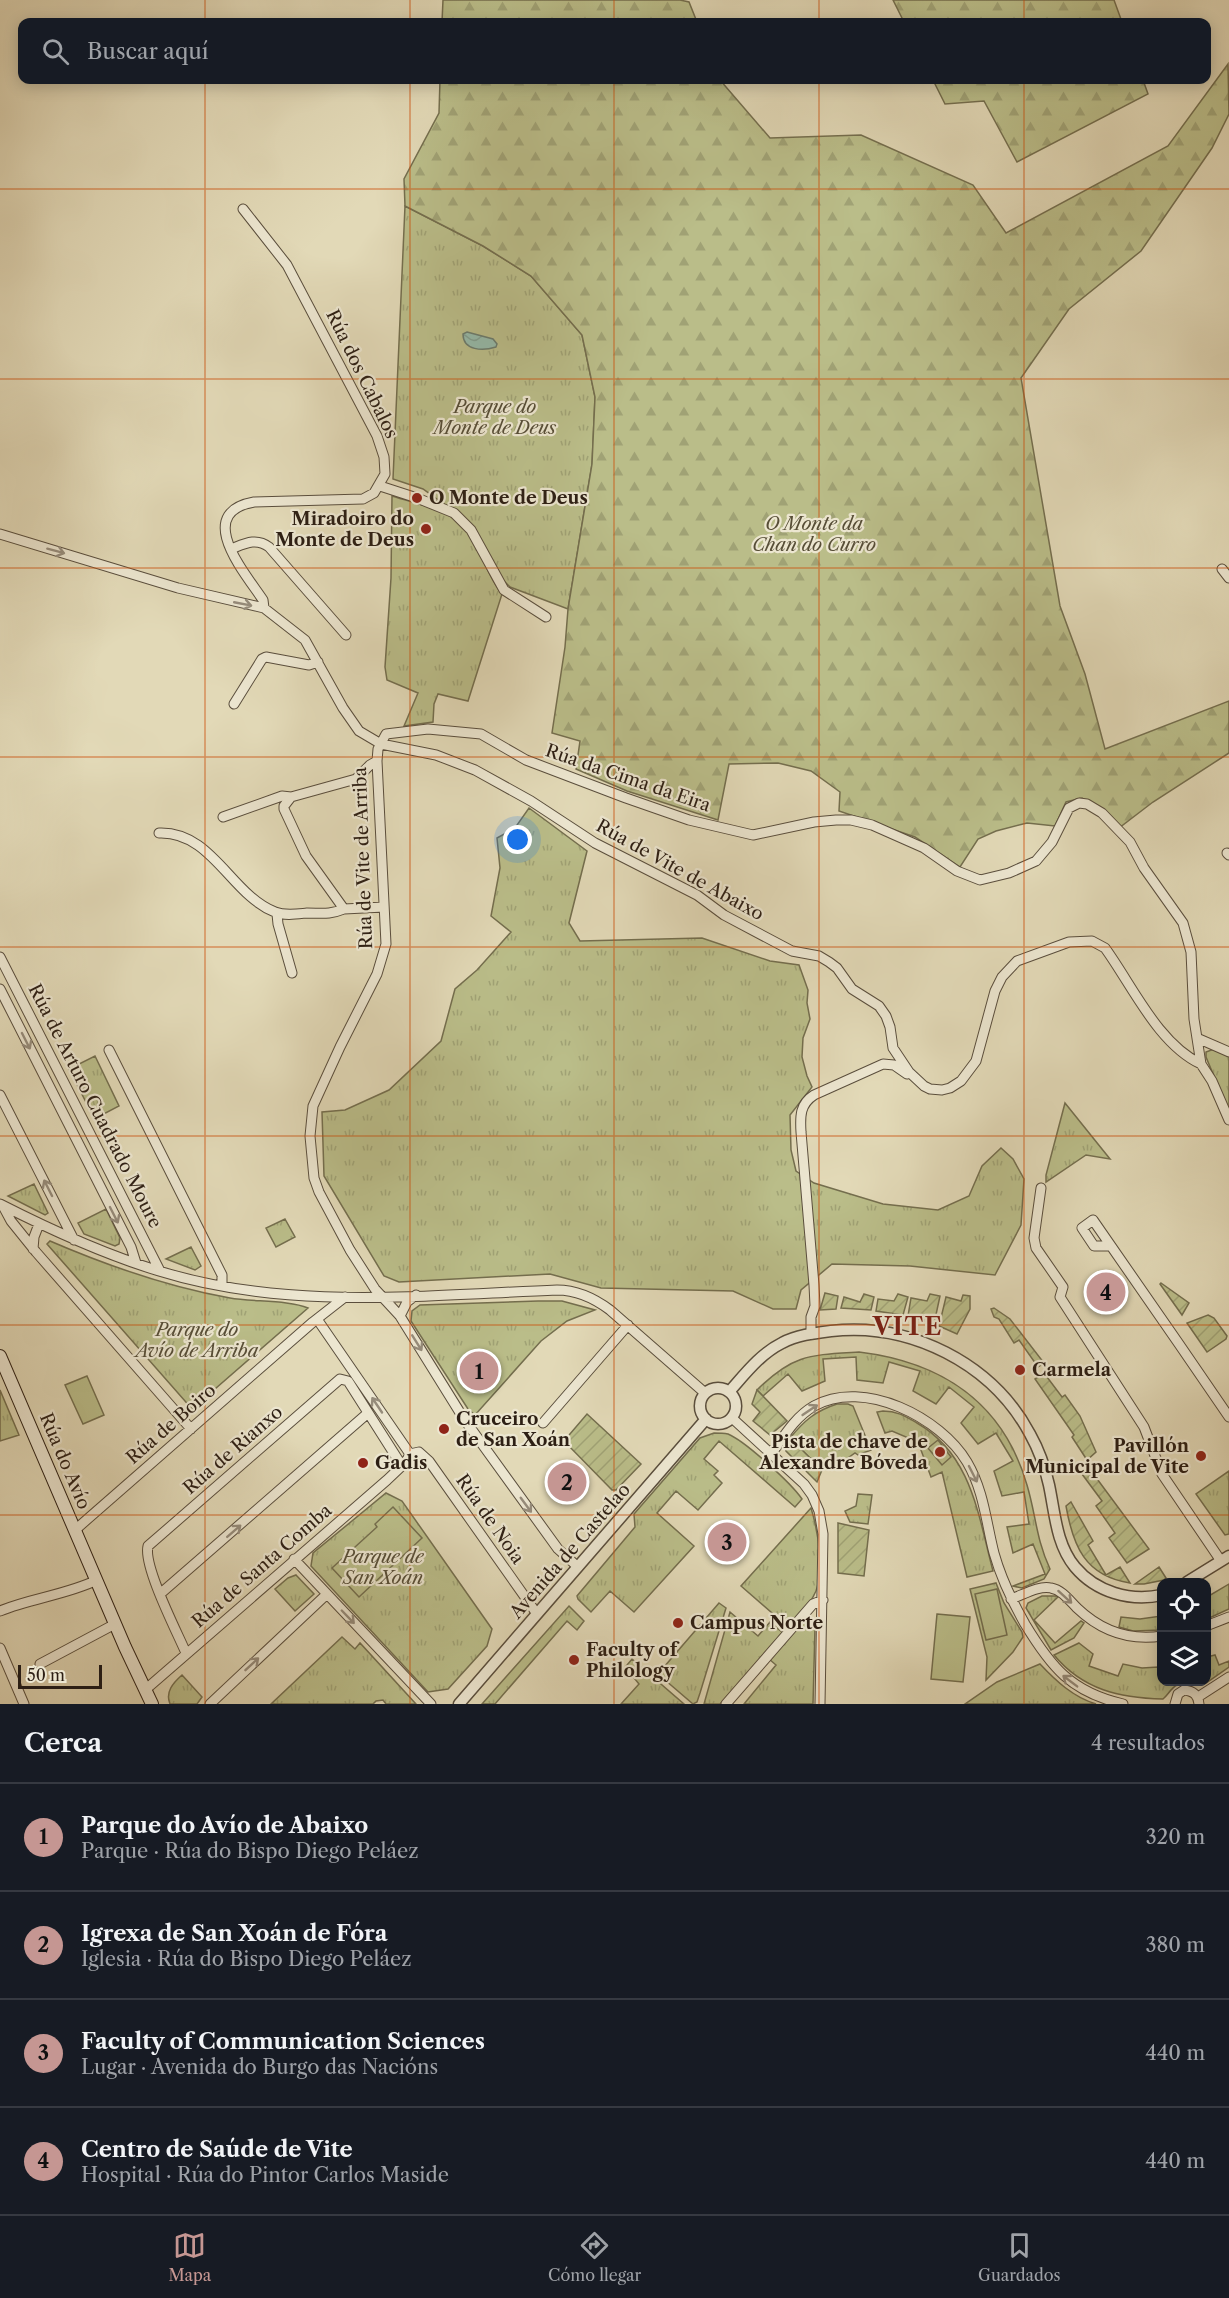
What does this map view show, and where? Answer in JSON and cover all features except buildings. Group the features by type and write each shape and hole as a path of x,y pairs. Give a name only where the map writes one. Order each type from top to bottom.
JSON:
{"main road":[{"name":"Rúa do Avío","path":"0,1356 115,1624 152,1704"}],"street":[{"name":"Rúa dos Cabalos","path":"243,209 287,265 377,436 385,466 380,486"},
{"path":"264,608 263,600 231,549 226,535 225,522 234,510 247,503 357,500 369,496 380,486 454,513 471,530 504,590 546,617"},
{"path":"0,534 178,588 238,604 264,608 302,636 343,708 359,731 381,744"},
{"path":"231,549 255,541 269,546 346,635"},
{"path":"1222,569 1229,578"},
{"path":"234,704 262,659 266,657 309,665 318,662"},
{"name":"Rúa da Cima da Eira","path":"381,744 386,734 428,729 481,734 526,760 672,814 753,835 814,822 857,821 889,831 924,848 957,871 980,880 1009,873 1035,861 1052,842 1070,808 1083,803 1102,813 1130,842 1144,868 1183,923 1191,952 1197,1038"},
{"name":"Rúa de Vite de Arriba","path":"381,744 376,761 386,944 382,960 316,1096 310,1127 314,1178 350,1250 375,1288 400,1316 464,1419 558,1549 578,1567"},
{"name":"Rúa de Vite de Abaixo","path":"381,744 436,754 485,775 531,801 595,843 697,894 724,915 792,951 819,956 829,962 837,968 852,989 879,1006 890,1027 893,1048 924,1086 935,1090 950,1088 961,1081 976,1061 995,991 1008,968 1017,961 1043,950 1081,941 1092,941 1105,948 1168,1039 1190,1059 1201,1064"},
{"path":"224,817 282,796 291,797 356,779 376,761"},
{"path":"291,797 284,809 297,840 319,877 344,909"},
{"path":"159,833 179,834 195,843 244,891 278,914 331,914 344,909 384,907"},
{"path":"278,914 278,924 292,973"},
{"name":"Rúa de Arturo Cuadrado Moure","path":"0,957 160,1271"},
{"name":"Rúa de Arturo Cuadrado Moure","path":"0,989 131,1247 135,1263"},
{"path":"1197,1038 1229,1052"},
{"path":"1197,1038 1201,1064 1212,1081 1229,1120"},
{"path":"109,1050 222,1275 222,1285"},
{"name":"Rúa de Vite de Abaixo","path":"811,1334 811,1317 815,1306 801,1131 804,1105 814,1095 883,1064 894,1065 912,1078 915,1077"},
{"path":"0,1095 74,1240"},
{"path":"1041,1188 1034,1238 1036,1248 1063,1287 1060,1297 1144,1427 1162,1474 1225,1559 1194,1578"},
{"path":"1,1203 74,1240 135,1263 222,1285 278,1293 345,1297 565,1290 594,1299 610,1310 705,1393"},
{"path":"1,1203 11,1221 33,1248 191,1429"},
{"path":"33,1248 39,1224"},
{"path":"1111,1246 1229,1417"},
{"path":"400,1316 406,1302 416,1295"},
{"name":"Rúa de Boiro","path":"75,1530 317,1318 345,1297"},
{"name":"Rúa de Noia","path":"317,1318 410,1454 419,1452 429,1461 537,1614"},
{"path":"543,1423 628,1325"},
{"path":"729,1392 771,1349 785,1341 811,1334 852,1330 894,1334 931,1345 971,1368 1002,1395 1030,1434 1047,1477 1061,1543 1076,1568 1091,1582 1112,1592 1144,1597 1157,1595"},
{"name":"Rúa de Rianxo","path":"160,1594 147,1552 148,1546 339,1379 346,1379 368,1413"},
{"path":"719,1388 729,1392 733,1396 736,1407 732,1418 725,1423 717,1424 706,1419 700,1409 705,1393 719,1388"},
{"path":"772,1453 795,1421 804,1413 823,1402 834,1399 858,1398 888,1403 932,1424 952,1442 966,1460 976,1480 995,1554 1011,1599 1045,1656 1062,1675 1084,1691 1123,1704"},
{"path":"186,1653 160,1594 368,1413 402,1466 410,1454"},
{"path":"732,1418 804,1484 819,1511 823,1546 820,1704"},
{"name":"Avenida de Castelao","path":"459,1704 706,1419"},
{"name":"Rúa de Santa Comba","path":"145,1690 402,1466"},
{"path":"294,1559 431,1704"},
{"path":"0,1611 24,1601 83,1587 97,1580"},
{"path":"1011,1599 1050,1587 1060,1591 1090,1621 1105,1629 1136,1638 1157,1636"},
{"path":"210,1704 327,1594"},
{"path":"726,1704 813,1604 823,1600"},
{"path":"1211,1624 1229,1617"},
{"path":"40,1664 115,1624"},
{"path":"0,1648 16,1680 24,1704"},
{"path":"1175,1704 1178,1694 1184,1690 1191,1691 1198,1701 1229,1677"}],"green space":[{"path":"443,0 680,0 689,2 695,18 442,18"},
{"path":"893,0 1114,0 1121,18 902,18"},
{"name":"O Monte da Chan do Curro","path":"1228,64 1229,114 1212,148 1141,251 1069,309 1021,378 1060,606 1085,674 1105,749 1229,701 1229,753 1153,802 1119,828 1103,809 1082,798 1066,802 1055,826 1027,823 996,831 978,839 960,867 915,837 839,811 840,792 811,771 778,763 729,764 718,820 627,791 576,769 580,741 552,733 565,647 568,609 592,464 595,397 582,335 531,276 483,246 405,206 404,179 439,113 440,84 723,84 770,138 861,135 973,185 1006,233 1168,146"},
{"path":"935,84 1144,84 1148,94 1017,162 984,101 945,104"},
{"name":"Parque do Monte de Deus","path":"405,206 483,246 531,276 582,335 595,397 592,464 568,609 510,587 502,579 470,523 423,489 393,479"},
{"path":"392,496 440,511 460,523 469,532 490,576 502,594 468,701 438,694 434,704 433,722 404,726 418,693 387,680 385,667 391,578"},
{"path":"529,808 587,851 569,923 580,941 702,938 770,961 799,965 808,990 807,1003 810,1019 803,1038 802,1057 812,1087 790,1115 791,1150 796,1171 814,1183 883,1204 938,1210 969,1196 982,1166 1001,1148 1013,1159 1024,1179 1021,1225 995,1275 910,1266 832,1264 801,1290 796,1309 773,1309 733,1291 601,1288 550,1274 399,1282 384,1276 324,1176 322,1112 345,1110 389,1090 441,1041 455,989 477,970 511,932 491,916 500,868 497,838 515,828"},
{"path":"1214,1049 1229,1056 1229,1112 1206,1057 1206,1052"},
{"path":"95,1056 119,1106 98,1117 95,1111 91,1112 69,1069"},
{"path":"1065,1103 1110,1159 1086,1155 1046,1182 1046,1175"},
{"path":"34,1184 48,1213 45,1215 8,1196"},
{"path":"106,1209 120,1238 119,1244 115,1246 84,1234 78,1223"},
{"path":"285,1219 295,1237 276,1247 266,1228"},
{"name":"Parque do Avío de Arriba","path":"50,1241 116,1267 184,1288 230,1298 300,1305 308,1308 192,1409 47,1244"},
{"path":"191,1247 201,1266 195,1270 166,1259"},
{"path":"1160,1284 1189,1303 1182,1315"},
{"path":"825,1293 838,1296 836,1309 820,1310"},
{"path":"864,1294 874,1297 871,1310 841,1308 844,1297 860,1302"},
{"path":"898,1294 908,1297 903,1315 876,1311 878,1299 894,1301"},
{"path":"930,1294 940,1296 934,1324 908,1316 911,1298 927,1301"},
{"path":"963,1295 970,1296 970,1309 957,1334 939,1326 946,1297 961,1301"},
{"path":"562,1301 595,1310 567,1321 541,1341 475,1415 468,1409 411,1321 412,1311 420,1305"},
{"path":"994,1308 1010,1319 1044,1363 1038,1367 1019,1340 1014,1343 999,1319 994,1317 991,1309"},
{"path":"1208,1315 1214,1318 1227,1336 1207,1352 1187,1323"},
{"path":"859,1352 916,1365 965,1391 985,1409 1002,1431 1016,1456 1027,1485 1039,1537 1050,1569 1044,1579 1022,1588 1013,1586 1045,1574 1033,1544 1013,1553 1007,1527 1029,1524 1024,1492 1002,1496 994,1471 1013,1461 996,1433 978,1444 961,1423 974,1407 949,1387 936,1404 913,1391 920,1371 889,1362 883,1383 857,1380 856,1357 823,1359 825,1381 802,1391 788,1374 763,1396 757,1390 781,1369 792,1363 827,1354"},
{"path":"1044,1373 1062,1397 1065,1395 1080,1416 1096,1452 1087,1460 1072,1437 1074,1435 1035,1379"},
{"path":"87,1376 104,1415 83,1424 65,1385"},
{"path":"0,1390 19,1435 0,1441"},
{"path":"757,1390 787,1421 770,1435 753,1421 760,1412 752,1404"},
{"path":"837,1404 853,1406 871,1450 858,1455 855,1453 845,1460 826,1462 824,1465 810,1458 790,1438 810,1417"},
{"path":"877,1412 897,1413 917,1423 935,1436 950,1452 970,1488 993,1571 967,1577 942,1472 931,1477 918,1442 892,1431 885,1433"},
{"path":"587,1414 641,1464 616,1490 612,1490 564,1441"},
{"path":"714,1433 728,1434 756,1453 802,1499 795,1507 719,1441 704,1459 718,1471 714,1475 722,1483 698,1510 676,1491 657,1513 694,1546 634,1612 610,1591 591,1612 577,1596 635,1527 634,1514 700,1438"},
{"path":"790,1438 810,1458 824,1465 817,1482 786,1451 785,1447"},
{"name":"Pista de chave de Alexandre Bóveda","path":"938,1440 951,1457 942,1465 928,1448"},
{"path":"1089,1468 1149,1549 1127,1563 1109,1538 1115,1533 1096,1506 1102,1501 1082,1474"},
{"path":"1229,1471 1229,1534 1225,1535 1196,1494"},
{"name":"Parque de San Xoán","path":"386,1493 402,1501 492,1629 487,1646 448,1689 428,1692 311,1566 313,1553"},
{"path":"858,1494 872,1495 868,1524 850,1522 845,1511 856,1506"},
{"path":"1071,1502 1093,1541 1088,1545 1106,1575 1120,1567 1130,1583 1102,1574 1084,1557 1077,1546 1069,1521 1066,1506"},
{"path":"393,1507 422,1538 359,1597 332,1568 377,1527 375,1524"},
{"path":"811,1508 818,1541 820,1566 817,1588 811,1601 787,1626 741,1586"},
{"path":"838,1523 869,1530 864,1576 838,1573"},
{"path":"1159,1567 1166,1578 1157,1578 1157,1581 1144,1584 1135,1584"},
{"name":"Parque de San Xoán","path":"296,1575 314,1594 295,1611 275,1589 288,1578"},
{"path":"996,1583 1023,1637 1013,1652 986,1680 987,1657 970,1589"},
{"path":"1229,1584 1229,1609 1211,1617 1211,1595"},
{"path":"997,1589 1007,1635 986,1640 975,1594"},
{"path":"1042,1596 1059,1596 1034,1620 1055,1643 1081,1621 1084,1623 1074,1638 1051,1650 1026,1608 1028,1603"},
{"path":"719,1603 726,1608 697,1702 693,1704 658,1674"},
{"path":"569,1606 584,1621 577,1630 567,1621 495,1704 482,1704"},
{"path":"730,1612 758,1636 770,1622 783,1633 720,1704 704,1704"},
{"path":"937,1614 970,1617 963,1682 931,1679"},
{"path":"1121,1617 1140,1619 1157,1617 1157,1630 1133,1631 1119,1627"},
{"path":"806,1618 813,1620 815,1627 813,1704 744,1704 776,1665 769,1659"},
{"name":"Parque de San Xoán","path":"342,1637 355,1649 360,1643 416,1704 386,1704 383,1700 373,1704 271,1704"},
{"path":"1079,1643 1093,1654 1089,1666 1118,1676 1123,1664 1142,1668 1157,1667 1157,1686 1176,1686 1163,1699 1117,1694 1103,1690 1077,1676 1054,1655"},
{"path":"1215,1655 1219,1665 1229,1661 1229,1667 1211,1680 1211,1656"},
{"path":"632,1659 684,1704 621,1704 639,1684 626,1668 623,1670"},
{"path":"1040,1664 1065,1688 1096,1704 965,1704 997,1682"},
{"path":"182,1675 202,1697 197,1704 170,1704 169,1692"}],"water":[{"path":"467,332 493,339 497,344 496,347 480,349 470,347 464,340 463,334"}],"place":[{"name":"O Monte de Deus","path":"417,498"},
{"name":"Miradoiro do Monte de Deus","path":"426,529"},
{"name":"Centro de Saúde de Vite","path":"1106,1292"},
{"name":"Carmela","path":"1020,1370"},
{"name":"Parque do Avío de Abaixo","path":"479,1371"},
{"name":"Cruceiro de San Xoán","path":"444,1429"},
{"name":"Pista de chave de Alexandre Bóveda","path":"940,1452"},
{"name":"Pavillón Municipal de Vite","path":"1201,1456"},
{"name":"Gadis","path":"363,1463"},
{"name":"Igrexa de San Xoán de Fóra","path":"567,1482"},
{"name":"Faculty of Communication Sciences","path":"727,1542"},
{"name":"Campus Norte","path":"678,1623"},
{"name":"Faculty of Philology","path":"574,1660"}],"district":[{"name":"VITE","path":"908,1327"}]}
